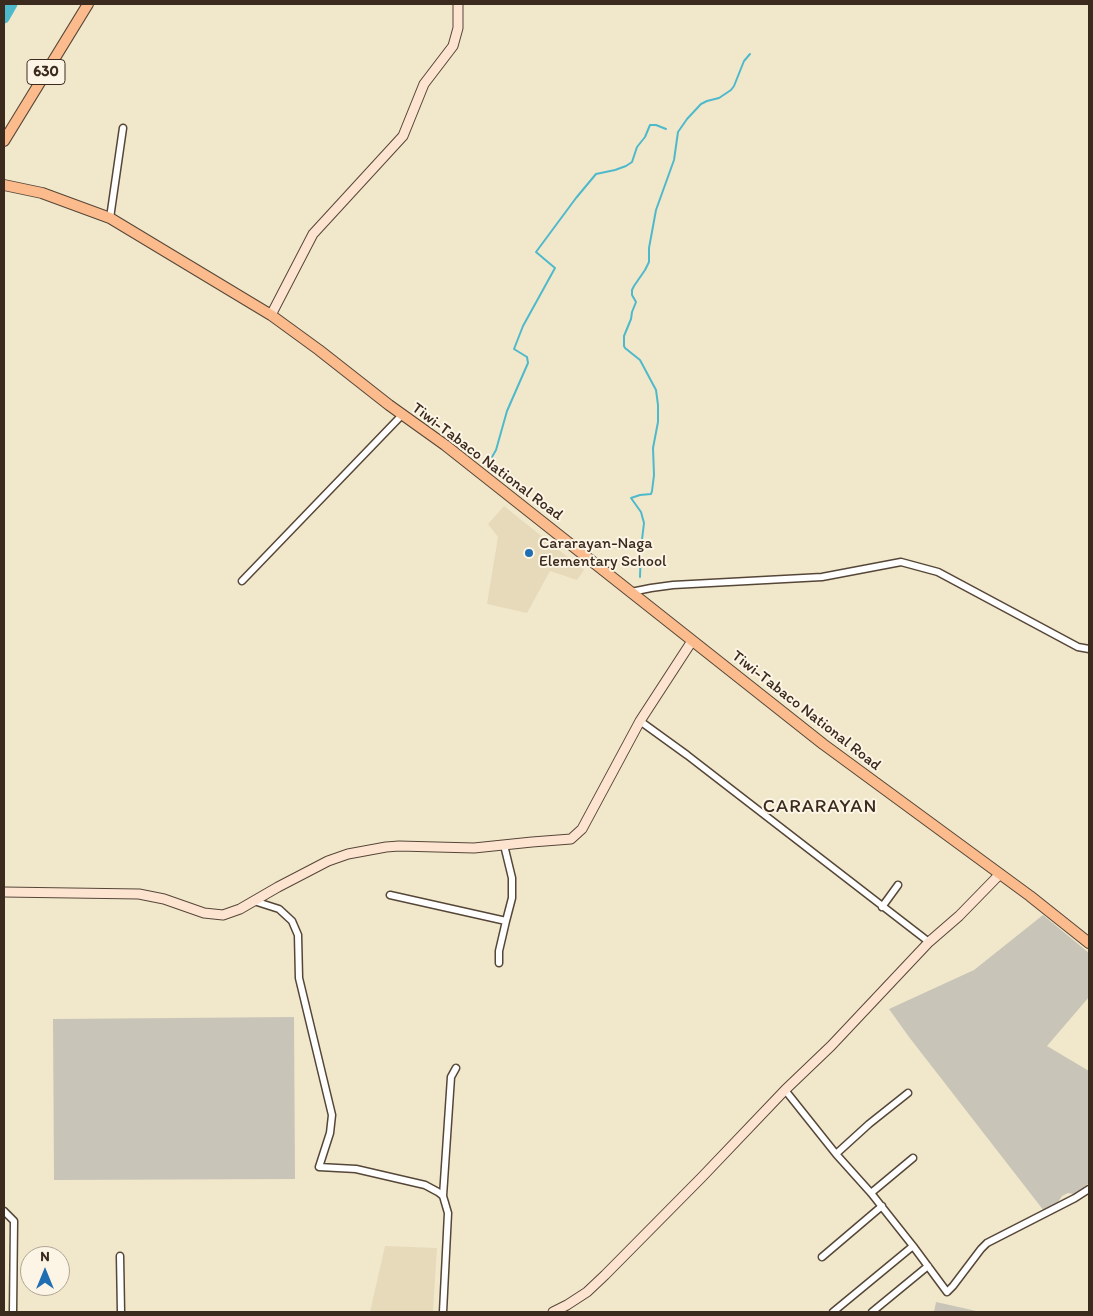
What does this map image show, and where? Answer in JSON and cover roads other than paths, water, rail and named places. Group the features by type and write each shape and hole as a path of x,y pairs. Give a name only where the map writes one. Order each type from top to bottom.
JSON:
{"main road":[{"name":"630","path":"4,141 88,4"},
{"name":"Tiwi-Tabaco National Road","path":"4,185 42,193 110,218 271,315 402,415 445,445 823,744 1000,874 1089,943"}],"street":[{"path":"271,315 313,234 403,136 424,84 453,46 458,28 458,4"},
{"path":"110,218 123,128"},
{"path":"242,581 402,415"},
{"path":"631,592 673,586 822,577 901,562 938,572 1078,647 1089,650"},
{"path":"4,892 139,894 164,899 204,913 223,914 240,909 328,861 348,854 399,846 474,848 570,839 582,829 640,721 692,641"},
{"path":"640,721 693,759 929,942"},
{"path":"499,962 498,951 512,898 512,878 504,844"},
{"path":"553,1312 587,1292 605,1275 831,1046 929,942 959,916 1000,874"},
{"path":"882,907 898,885"},
{"path":"390,895 506,921"},
{"path":"254,901 279,909 292,921 298,935 299,978 332,1115 330,1133 319,1167 356,1169 425,1185 443,1196"},
{"path":"443,1312 448,1213 443,1196 451,1077 456,1068"},
{"path":"786,1090 836,1154 882,1206 947,1292 987,1243 1089,1189"},
{"path":"836,1154 908,1092"},
{"path":"871,1193 912,1158"},
{"path":"822,1257 882,1206"},
{"path":"4,1211 14,1221 13,1312"},
{"path":"833,1312 913,1246"},
{"path":"120,1256 121,1312"},
{"path":"872,1312 928,1266"}],"waterway":[{"path":"4,18 12,4"},
{"path":"640,577 644,523 641,512 631,498 651,494 652,491 654,475 653,448 658,422 658,405 656,390 640,360 624,346 624,336 636,302 632,295 632,290 649,262 649,248 656,210 674,160 678,132 701,104 719,98 731,90 744,61 750,54"},
{"path":"492,457 496,450 507,411 528,363 527,357 514,349 523,326 555,268 536,252 596,174 615,170 632,162 637,147 645,137 650,125 666,129"}],"place":[{"name":"Cararayan-Naga Elementary School","path":"529,553"}],"district":[{"name":"CARARAYAN","path":"820,807"}]}
